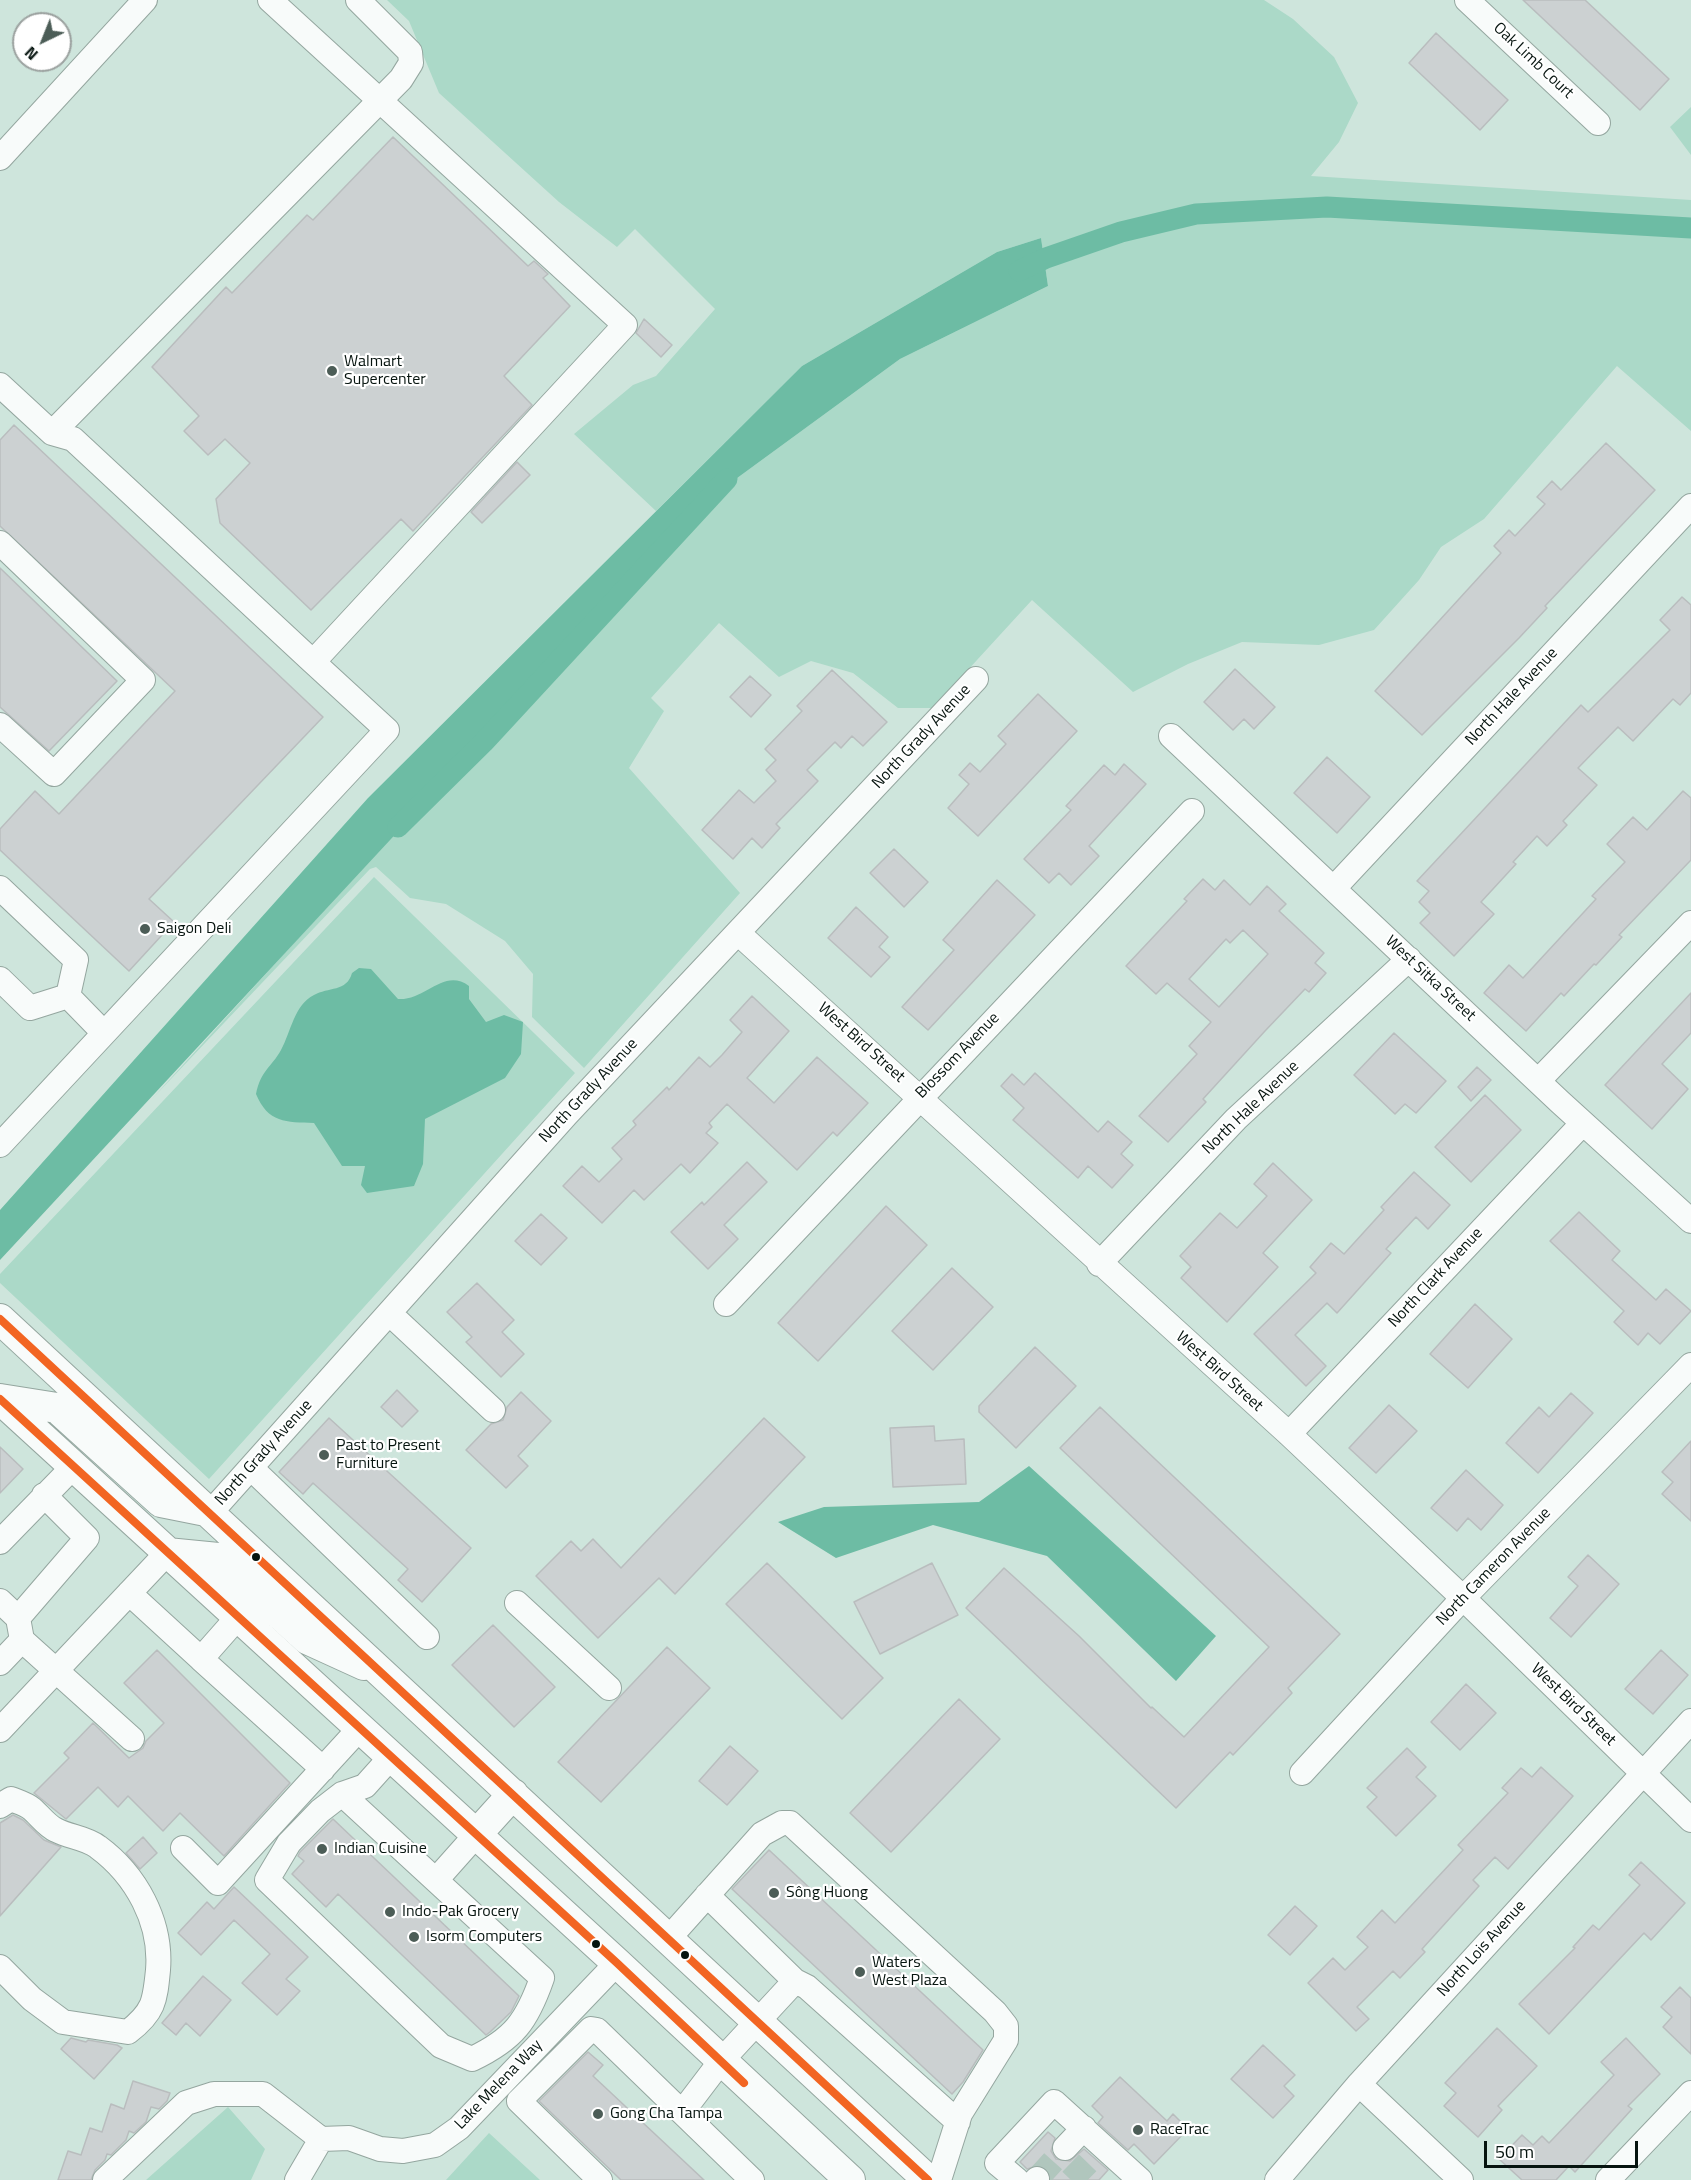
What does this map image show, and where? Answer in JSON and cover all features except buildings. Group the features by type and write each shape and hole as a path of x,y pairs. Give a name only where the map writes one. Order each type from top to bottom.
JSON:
{"main road":[{"path":"0,1318 928,2180"},
{"path":"0,1399 57,1408 161,1502 211,1512"},
{"path":"0,1399 617,1963 850,2180"},
{"path":"167,1553 218,1557 307,1639 388,1677"},
{"path":"476,1835 513,1794"}],"street":[{"path":"0,158 146,0"},
{"path":"270,0 625,325 313,662"},
{"path":"52,433 407,72 412,57 358,0"},
{"name":"Oak Limb Court","path":"1467,0 1598,123"},
{"path":"0,385 52,433 73,439 387,730 0,1145"},
{"name":"North Hale Avenue","path":"1334,888 1691,507"},
{"path":"0,543 143,680 54,774 0,724"},
{"name":"North Grady Avenue","path":"211,1512 567,1114 976,679"},
{"name":"West Sitka Street","path":"1171,736 1582,1123 1691,1221"},
{"name":"Blossom Avenue","path":"726,1304 920,1096 1192,811"},
{"path":"0,888 76,960 68,996"},
{"path":"1538,1081 1691,923"},
{"name":"West Bird Street","path":"738,933 920,1096 1099,1264 1289,1434 1463,1598 1691,1820"},
{"name":"North Hale Avenue","path":"1099,1264 1236,1119 1409,959"},
{"path":"0,979 30,1008 68,996"},
{"path":"68,996 104,1034"},
{"name":"North Clark Avenue","path":"1289,1434 1582,1123"},
{"path":"389,1313 493,1410"},
{"name":"North Cameron Avenue","path":"1302,1773 1463,1598 1691,1365"},
{"path":"0,1542 74,1466"},
{"path":"251,1468 427,1637"},
{"path":"0,1663 20,1629 87,1538 44,1495"},
{"path":"0,1730 167,1553"},
{"path":"129,1593 323,1769"},
{"path":"0,1601 20,1629 57,1669 132,1740"},
{"path":"517,1603 609,1688"},
{"path":"201,1659 238,1617"},
{"name":"North Lois Avenue","path":"1277,2180 1359,2084 1691,1721"},
{"path":"183,1848 218,1883 360,1728"},
{"path":"342,1794 542,1977 531,2010 500,2046 472,2059 441,2046 267,1880 289,1843 320,1811 342,1794 365,1786 391,1757"},
{"path":"0,1806 11,1799 30,1807 54,1830 97,1845 135,1883 145,1902 156,1939 158,1963 155,1999 146,2018 128,2032 63,2022 32,1999 0,1967"},
{"path":"669,1938 762,1834 782,1823 790,1823 995,2012 1006,2026 1006,2040 969,2097 958,2122 939,2180"},
{"path":"436,1880 476,1835"},
{"path":"707,1895 795,1981 807,1987 958,2122"},
{"name":"Lake Melena Way","path":"321,2139 349,2138 380,2149 403,2151 435,2145 459,2128 617,1963"},
{"path":"683,2111 721,2061 795,1981"},
{"path":"600,2180 519,2102 591,2029 597,2030 752,2180"},
{"path":"1359,2084 1461,2180"},
{"path":"1608,2180 1691,2093"},
{"path":"105,2180 186,2103 214,2094 263,2094 321,2139 297,2180"},
{"path":"1030,2180 998,2163 1054,2102 1084,2128 1128,2176"},
{"path":"1065,2148 1084,2128"}],"shaded area":[{"path":"387,0 1264,0 1293,19 1334,57 1358,103 1339,142 1311,176 1691,200 1691,431 1617,366 1484,519 1441,547 1419,580 1374,630 1319,645 1242,642 1188,664 1133,692 1032,600 933,708 898,708 853,673 811,661 779,677 719,623 651,698 664,711 629,768 740,893 584,1068 532,1017 533,974 505,941 446,904 410,898 376,867 370,869 151,1100 396,831 703,503 900,359 1048,286 1041,238 997,252 802,366 656,511 574,434 633,385 656,376 715,309 635,229 617,247 559,202 439,93 409,21"},
{"path":"1691,107 1691,155 1670,127"},
{"path":"1041,238 1048,286 900,359 703,503 0,1260 0,1210 368,798 802,366 997,252"},
{"path":"374,877 575,1073 209,1479 0,1283 0,1274"},
{"path":"359,968 371,969 398,999 417,995 443,982 460,981 469,986 469,999 486,1022 504,1015 523,1022 521,1054 505,1078 425,1119 423,1164 414,1186 367,1193 361,1185 365,1166 342,1166 314,1123 287,1121 272,1116 266,1111 256,1094 263,1074 281,1050 302,1005 314,995 346,983 352,973"},
{"path":"1029,1466 1216,1636 1176,1681 1047,1556 933,1525 836,1558 778,1522 824,1507 979,1502"},
{"path":"228,2107 265,2149 251,2180 146,2180"},
{"path":"489,2133 540,2180 446,2180"}],"waterway":[{"path":"1019,271 1046,258 1121,232 1196,214 1327,207 1691,228"},
{"path":"398,827 484,742 727,479"}],"tunnel":[{"path":"1071,2180 1104,2146"},
{"path":"1037,2179 1065,2148"}],"transit line":[{"path":"0,1319 928,2180"},
{"path":"0,1399 617,1963 744,2083"}],"place":[{"name":"Walmart Supercenter","path":"332,371"},
{"name":"Saigon Deli","path":"145,929"},
{"name":"Past to Present Furniture","path":"324,1455"},
{"name":"Indian Cuisine","path":"322,1849"},
{"name":"Sông Huong","path":"774,1893"},
{"name":"Indo-Pak Grocery","path":"390,1912"},
{"name":"Isorm Computers","path":"414,1937"},
{"name":"Waters West Plaza","path":"860,1972"},
{"name":"Gong Cha Tampa","path":"598,2114"},
{"name":"RaceTrac","path":"1138,2130"}]}
